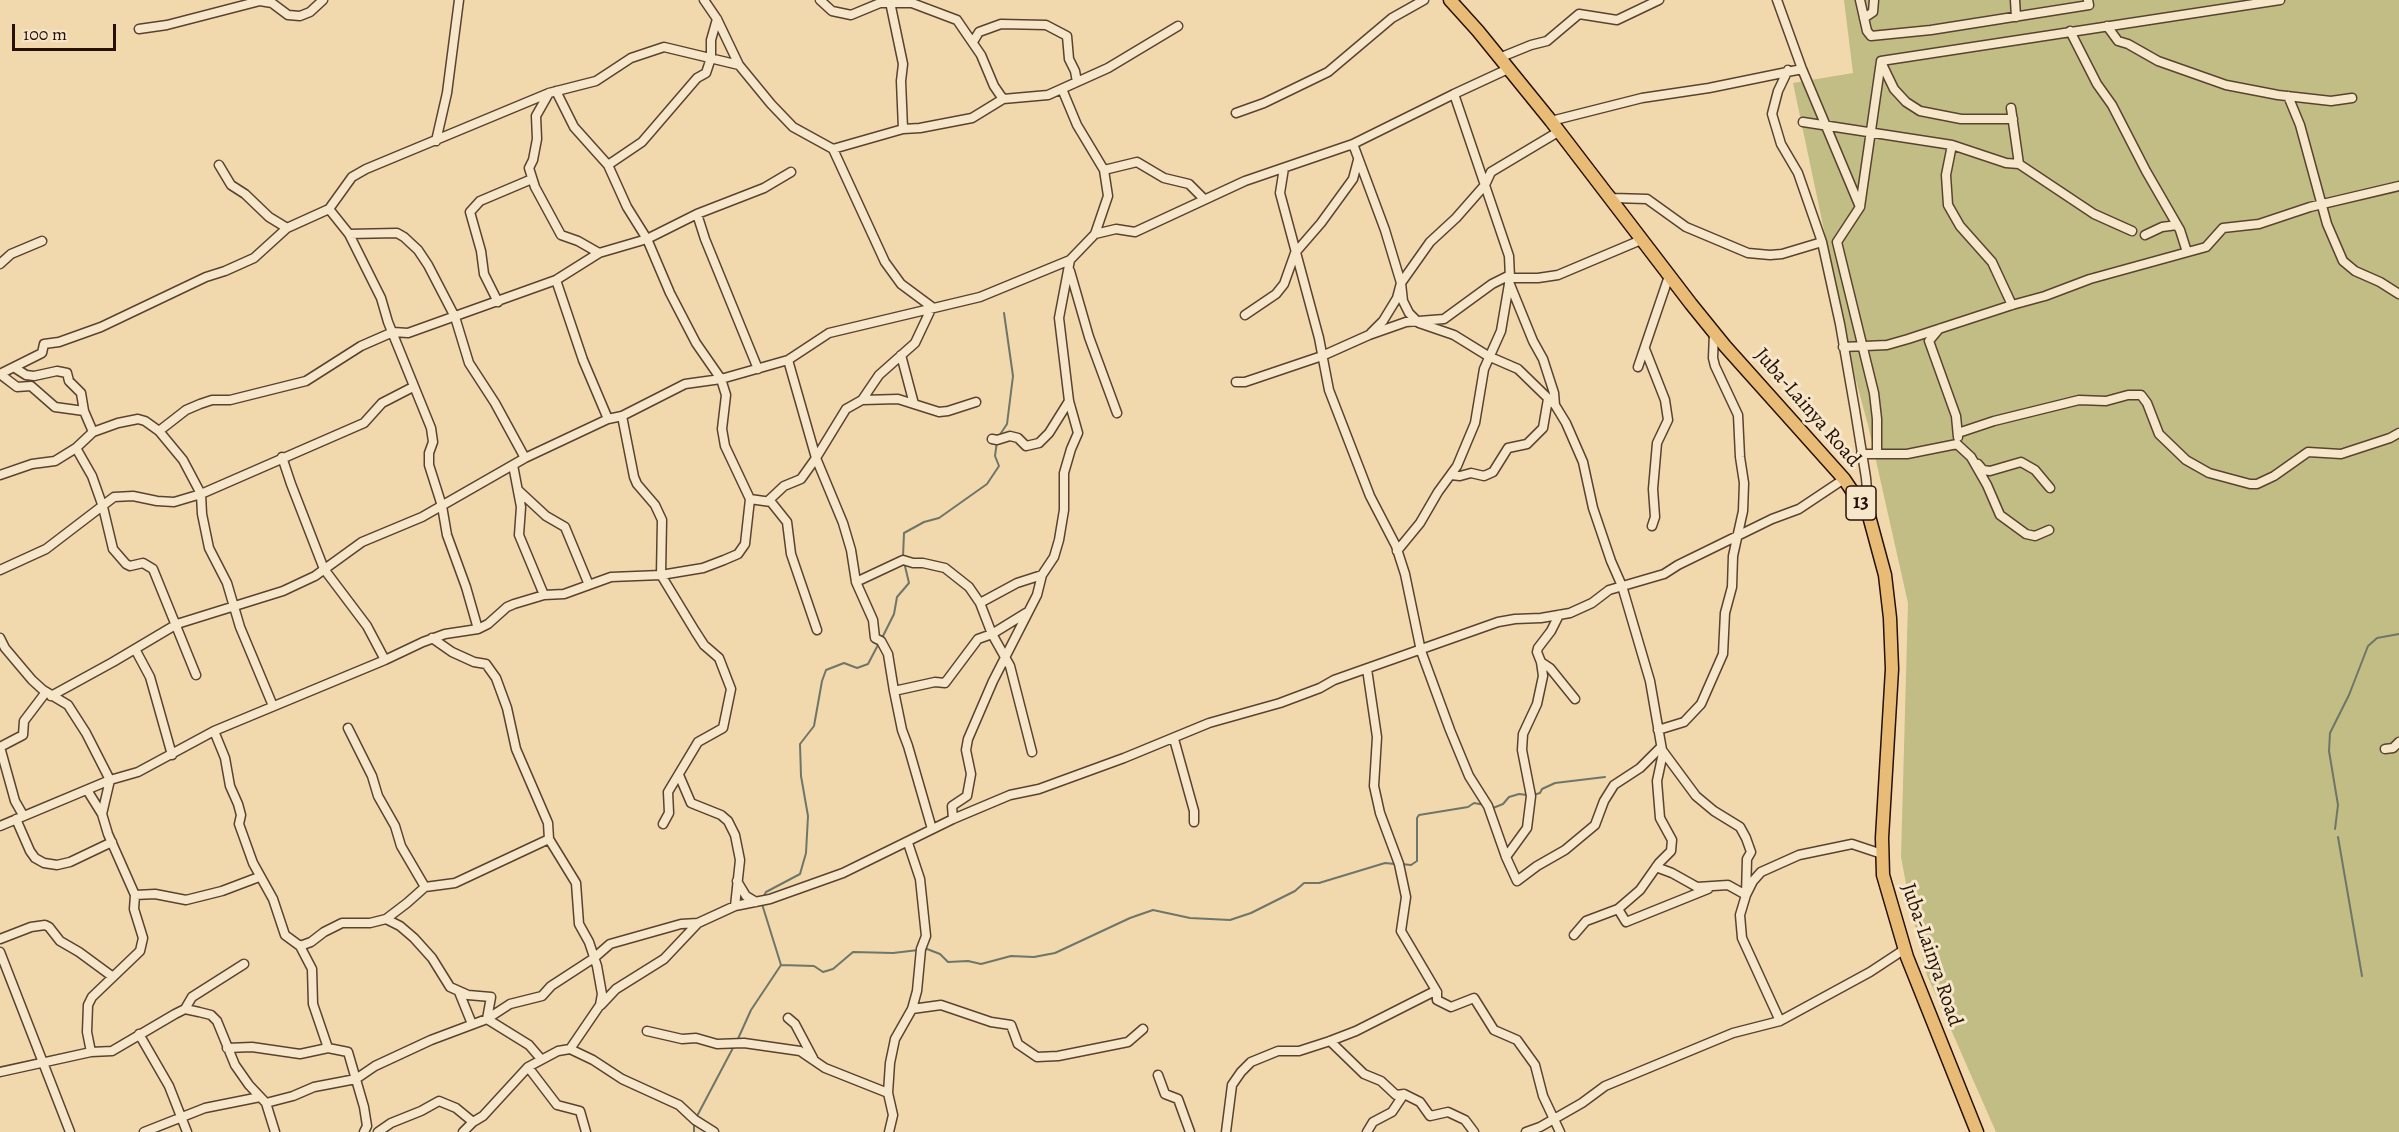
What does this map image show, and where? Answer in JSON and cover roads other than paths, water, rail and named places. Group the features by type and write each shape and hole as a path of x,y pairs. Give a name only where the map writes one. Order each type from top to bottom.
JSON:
{"main road":[{"name":"Juba-Lainya Road","path":"1450,0 1551,122 1714,332 1844,479 1869,516 1885,575 1890,618 1892,669 1882,854 1886,890 1905,950 1977,1132"}],"street":[{"path":"139,29 167,25 260,1 272,3 288,15 300,16 310,12 322,0"},
{"path":"436,141 447,93 459,0"},
{"path":"704,0 717,19 739,65 771,104 793,127 833,148 885,262 901,284 932,307"},
{"path":"820,0 832,11 851,15 879,2 890,2 923,6 957,20 973,42 1003,99"},
{"path":"1236,113 1264,103 1328,72 1392,18 1424,0"},
{"path":"1499,58 1547,41 1579,14 1617,20 1659,0"},
{"path":"1777,0 1802,69 1860,207"},
{"path":"1860,0 1871,36 2089,5 2088,0"},
{"path":"1864,18 1873,12 1874,0"},
{"path":"2015,0 2016,17"},
{"path":"1881,61 2280,0"},
{"path":"890,2 903,64 901,81 903,129"},
{"path":"608,165 623,157 652,132 669,108 697,78 706,73 711,58 711,40 717,19"},
{"path":"973,42 979,32 1001,24 1046,25 1067,36 1069,59 1077,82"},
{"path":"833,148 903,129 972,118 1003,99 1048,95 1136,52 1178,26"},
{"path":"2107,26 2118,40 2158,61 2236,88 2331,101 2352,98"},
{"path":"2070,31 2097,84 2112,105 2177,225 2187,252"},
{"path":"0,374 42,353 44,344 59,342 101,327 206,277 254,258 286,228 329,209 352,177 380,162 553,92 596,81 631,58 664,47 739,65"},
{"path":"1881,61 1894,89 1906,102 1920,111 1968,120 2013,119"},
{"path":"1877,454 1876,407 1837,242 1860,207 1881,61"},
{"path":"1095,234 1116,229 1135,232 1245,181 1353,144 1508,69"},
{"path":"1551,122 1642,98 1709,88 1788,70 1802,69"},
{"path":"1788,70 1778,91 1772,114 1780,144 1797,173 1822,242 1840,324 1869,516"},
{"path":"112,842 70,862 57,865 35,858 30,851 0,747 23,735 24,721 49,694 177,624 283,591 324,569 362,542 442,506 525,458 608,419 622,416 685,384 721,380 788,360 829,333 980,297 1070,260 1095,234 1108,196 1104,170 1077,125 1062,88"},
{"path":"0,826 110,780 138,772 214,731 432,638 478,629 488,624 507,607 544,596 564,594 611,577 661,575 703,568 738,554 745,544 750,499 724,441 722,429 726,395 721,380 696,343 670,293 647,239 627,207 608,165 574,127 553,92"},
{"path":"553,92 536,116 536,148 529,168 532,179 561,235 578,241 599,253"},
{"path":"1398,551 1420,523 1451,475 1474,428 1482,373 1501,332 1510,278 1509,256 1454,94"},
{"path":"2288,96 2300,124 2333,240 2347,266 2399,294"},
{"path":"2011,108 2019,164"},
{"path":"1803,122 1952,145 2006,163 2019,164 2094,214 2132,231"},
{"path":"1370,335 1383,321 1395,301 1401,283 1430,242 1456,218 1485,185 1491,172 1558,132"},
{"path":"1353,144 1385,230 1401,283 1406,310 1419,323"},
{"path":"1952,145 1946,175 1948,205 1960,226 1992,262 2012,305"},
{"path":"1245,315 1276,294 1284,284 1295,253 1321,223 1353,179 1358,159"},
{"path":"1104,170 1137,162 1164,178 1189,184 1204,199"},
{"path":"219,165 231,185 245,194 269,217 286,228"},
{"path":"1284,168 1279,186 1280,193 1319,338 1329,390 1364,482 1398,551 1421,651 1450,730 1469,776 1488,806 1517,881 1565,850 1595,825 1604,801 1614,785 1662,750"},
{"path":"159,431 180,414 200,404 212,400 230,400 306,381 361,346 393,332 408,333 556,280 599,253 647,239 698,214 764,188 791,172"},
{"path":"498,302 484,274 481,251 470,212 480,201 532,179"},
{"path":"1843,347 1887,345 2130,267 2210,245 2223,228 2259,224 2322,205 2399,186"},
{"path":"1601,188 1613,198 1647,199 1686,227 1748,253 1782,254 1822,242"},
{"path":"329,209 349,234 381,298 388,322 431,428 434,442 429,453 429,465 442,506 447,535 478,629"},
{"path":"698,214 705,239 758,369"},
{"path":"2145,235 2162,227 2177,225"},
{"path":"349,234 387,232 404,237 418,250 455,317 469,363 495,403 525,458"},
{"path":"1419,323 1444,319 1492,284 1510,278 1558,275 1641,240"},
{"path":"0,264 11,254 42,241"},
{"path":"953,819 951,806 967,796 971,774 966,750 968,739 993,681 1037,595 1042,575 1054,557 1059,540 1064,510 1065,473 1078,433 1069,401 1059,318 1070,271 1070,260"},
{"path":"1070,271 1089,336 1117,413"},
{"path":"1638,367 1669,276"},
{"path":"1451,475 1460,476 1471,473 1484,476 1493,472 1505,450 1511,446 1527,444 1543,429 1554,393 1543,359 1533,341 1510,278"},
{"path":"556,280 583,360 608,419"},
{"path":"862,400 873,381 915,343 932,307"},
{"path":"1236,382 1322,356 1410,321 1454,335 1488,356 1518,369 1564,418 1583,462 1593,508 1622,586 1650,681 1662,750 1657,778 1658,803 1662,824 1670,835 1672,845 1671,851 1640,890 1618,909 1586,921 1574,935"},
{"path":"1939,329 1929,341 1956,416 1959,433 1957,444"},
{"path":"1658,730 1684,722 1701,704 1723,654 1725,613 1732,587 1733,556 1745,497 1739,424 1735,406 1721,382 1713,358 1714,332"},
{"path":"398,345 408,333"},
{"path":"1645,349 1665,400 1668,420 1657,443 1653,489 1655,517 1652,526"},
{"path":"902,355 914,404"},
{"path":"788,360 816,458 843,523 851,550 856,582 873,620 875,638 881,641 888,654 902,730 932,829"},
{"path":"15,368 30,376 57,371 67,373 69,381 81,393 84,411 93,432"},
{"path":"0,374 17,387 31,386 55,406 84,411"},
{"path":"0,570 46,549 114,497 122,495 174,502 201,494 364,423 391,397 413,387"},
{"path":"1959,433 1994,421 2079,400 2106,401 2128,395 2141,395 2147,403 2160,434 2186,460 2209,473 2250,484 2257,484 2274,476 2308,452 2341,454 2399,433"},
{"path":"768,501 784,486 801,479 846,409 862,400 898,399 939,412 976,402"},
{"path":"992,439 997,440 1010,436 1018,438 1026,446 1039,442 1049,433 1069,401"},
{"path":"622,416 634,477 637,484 655,505 662,520 661,575 695,632 719,658 731,689 723,728 701,739 668,792 669,813 663,824"},
{"path":"0,475 32,464 55,461 76,448 93,432 118,423 138,419 159,431 183,460 201,494 202,514 209,548 227,583 250,653 273,706"},
{"path":"1861,453 1907,454 1957,444"},
{"path":"1957,444 1983,470 1990,471 2021,462 2046,481 2050,488"},
{"path":"76,448 88,467 103,507 113,549 126,564 130,566 143,563 153,569 196,675"},
{"path":"282,457 324,569 367,626 385,660"},
{"path":"1971,457 1987,484 2000,515 2026,534 2035,536 2049,530"},
{"path":"513,465 521,507 519,535 544,596"},
{"path":"144,1132 205,1108 293,1096 314,1087 356,1079 375,1066 487,1019 510,1004 542,996 551,986 594,958 610,944 681,924 698,923 735,906 770,899 843,873 953,819 1019,792 1039,789 1174,739 1209,723 1280,703 1498,622 1558,615 1587,606 1609,590 1658,576 1772,519 1799,509 1844,479"},
{"path":"518,490 546,516 565,527 589,585"},
{"path":"750,499 768,501 776,506 787,522 791,554 817,630"},
{"path":"856,582 903,560 945,568 969,587 980,603 992,634 1006,658 1032,752"},
{"path":"980,603 1017,583 1042,575"},
{"path":"894,691 935,682 945,683 978,639 992,634 1028,612"},
{"path":"1506,857 1527,828 1531,796 1522,750 1523,734 1539,696 1543,676 1538,648 1551,631 1558,615"},
{"path":"0,638 20,666 49,694 68,705 72,711 110,780 102,814"},
{"path":"432,638 452,652 474,662 486,664 493,670 507,708 516,749 548,823 549,839 576,883 579,924 594,958 602,994 600,1005"},
{"path":"135,649 150,677 172,755"},
{"path":"1541,662 1550,668 1575,699"},
{"path":"1367,669 1377,737 1374,786 1380,813 1399,864 1406,897 1401,931 1437,992 1437,1000 1451,1007 1474,998 1494,1030 1517,1040 1535,1065 1542,1096 1560,1132"},
{"path":"348,728 372,776 378,796 395,826 401,846 424,887"},
{"path":"214,731 225,758 230,786 241,815 239,824 259,877 273,899 279,923 285,935 300,946 312,969 313,1004 328,1048"},
{"path":"1174,739 1194,811 1194,822"},
{"path":"2385,749 2393,748 2399,742"},
{"path":"1662,750 1701,800 1740,826 1751,852 1747,859 1746,895"},
{"path":"679,775 691,803 714,811 729,821 735,834 740,860 735,906"},
{"path":"87,790 102,814 135,896 134,909 143,938 140,951 127,966 92,997 88,1005 87,1032 91,1052"},
{"path":"300,946 312,942 324,932 342,923 370,923 386,919 424,887 455,883 549,839"},
{"path":"889,1132 893,1115 888,1093 890,1064 896,1039 912,1009 917,991 921,949 926,936 920,879 908,843"},
{"path":"1780,1021 1742,938 1740,915 1753,880 1761,872 1799,855 1852,844 1882,854"},
{"path":"1656,867 1697,887 1728,885 1746,895"},
{"path":"135,896 154,894 186,900 222,891 259,877"},
{"path":"737,881 746,896 756,902"},
{"path":"1618,909 1626,921 1717,886"},
{"path":"386,919 400,926 414,938 432,958 450,987 468,995 491,997 487,1019"},
{"path":"570,1049 600,1005 616,989 664,959 698,923"},
{"path":"0,939 31,927 45,925 60,941 113,976"},
{"path":"1526,1132 1582,1102 1605,1086 1733,1033 1780,1021 1870,972 1905,950"},
{"path":"0,952 45,1062 70,1132"},
{"path":"0,1072 91,1052 112,1051 185,1010 192,997 244,964"},
{"path":"458,990 463,997 472,1024"},
{"path":"1226,1132 1232,1085 1240,1072 1251,1062 1278,1051 1299,1051 1330,1041 1437,992"},
{"path":"912,1009 942,1005 991,1022 1011,1025 1018,1044 1037,1057 1058,1056 1128,1042 1143,1029"},
{"path":"185,1010 211,1015 220,1026 226,1048 235,1065 263,1100 275,1132"},
{"path":"788,1018 795,1024 814,1061"},
{"path":"487,1019 529,1045 542,1059"},
{"path":"647,1031 682,1039 696,1038 717,1044 744,1043 780,1050 796,1050 825,1068 888,1093"},
{"path":"139,1034 169,1086 186,1132"},
{"path":"1330,1041 1364,1074 1381,1082 1396,1095 1404,1094 1420,1102 1430,1116 1448,1112 1465,1120 1473,1132"},
{"path":"226,1048 252,1047 300,1054 328,1048 348,1052 367,1126 364,1132"},
{"path":"462,1132 472,1122 483,1116 528,1067 558,1051 570,1049 593,1060 622,1079 679,1105 695,1120 714,1132"},
{"path":"528,1067 557,1105 580,1111 586,1132"},
{"path":"1158,1074 1165,1094 1178,1099 1190,1132"},
{"path":"1367,1132 1373,1122 1392,1112 1404,1094"},
{"path":"378,1132 391,1123 439,1101 456,1108 472,1122"}],"waterway":[{"path":"999,436 1007,424 1013,376 1004,313"},
{"path":"903,557 904,533 924,522 939,518 987,484 999,466 995,456 997,441"},
{"path":"882,638 894,614 897,597 909,583 904,562"},
{"path":"2335,829 2338,805 2329,751 2330,733 2349,695 2368,646 2377,638 2399,634"},
{"path":"762,899 766,892 800,874 806,853 808,816 801,776 800,744 814,726 826,670 844,663 857,668 868,664 879,643"},
{"path":"1533,795 1555,783 1605,777"},
{"path":"1493,808 1503,804 1509,797 1519,794 1527,795"},
{"path":"1401,864 1411,865 1417,861 1417,818 1419,815 1468,807 1474,803 1485,805"},
{"path":"2338,837 2362,976"},
{"path":"737,1041 751,1010 781,965 814,966 823,972 833,969 853,952 893,953 927,949 940,954 948,962 968,961 981,964 1011,956 1034,957 1055,953 1130,918 1153,910 1190,918 1230,920 1251,913 1295,891 1304,883 1319,883 1385,863 1395,864"},
{"path":"762,904 781,965"},
{"path":"696,1118 734,1046"},
{"path":"694,1123 694,1132"}]}
